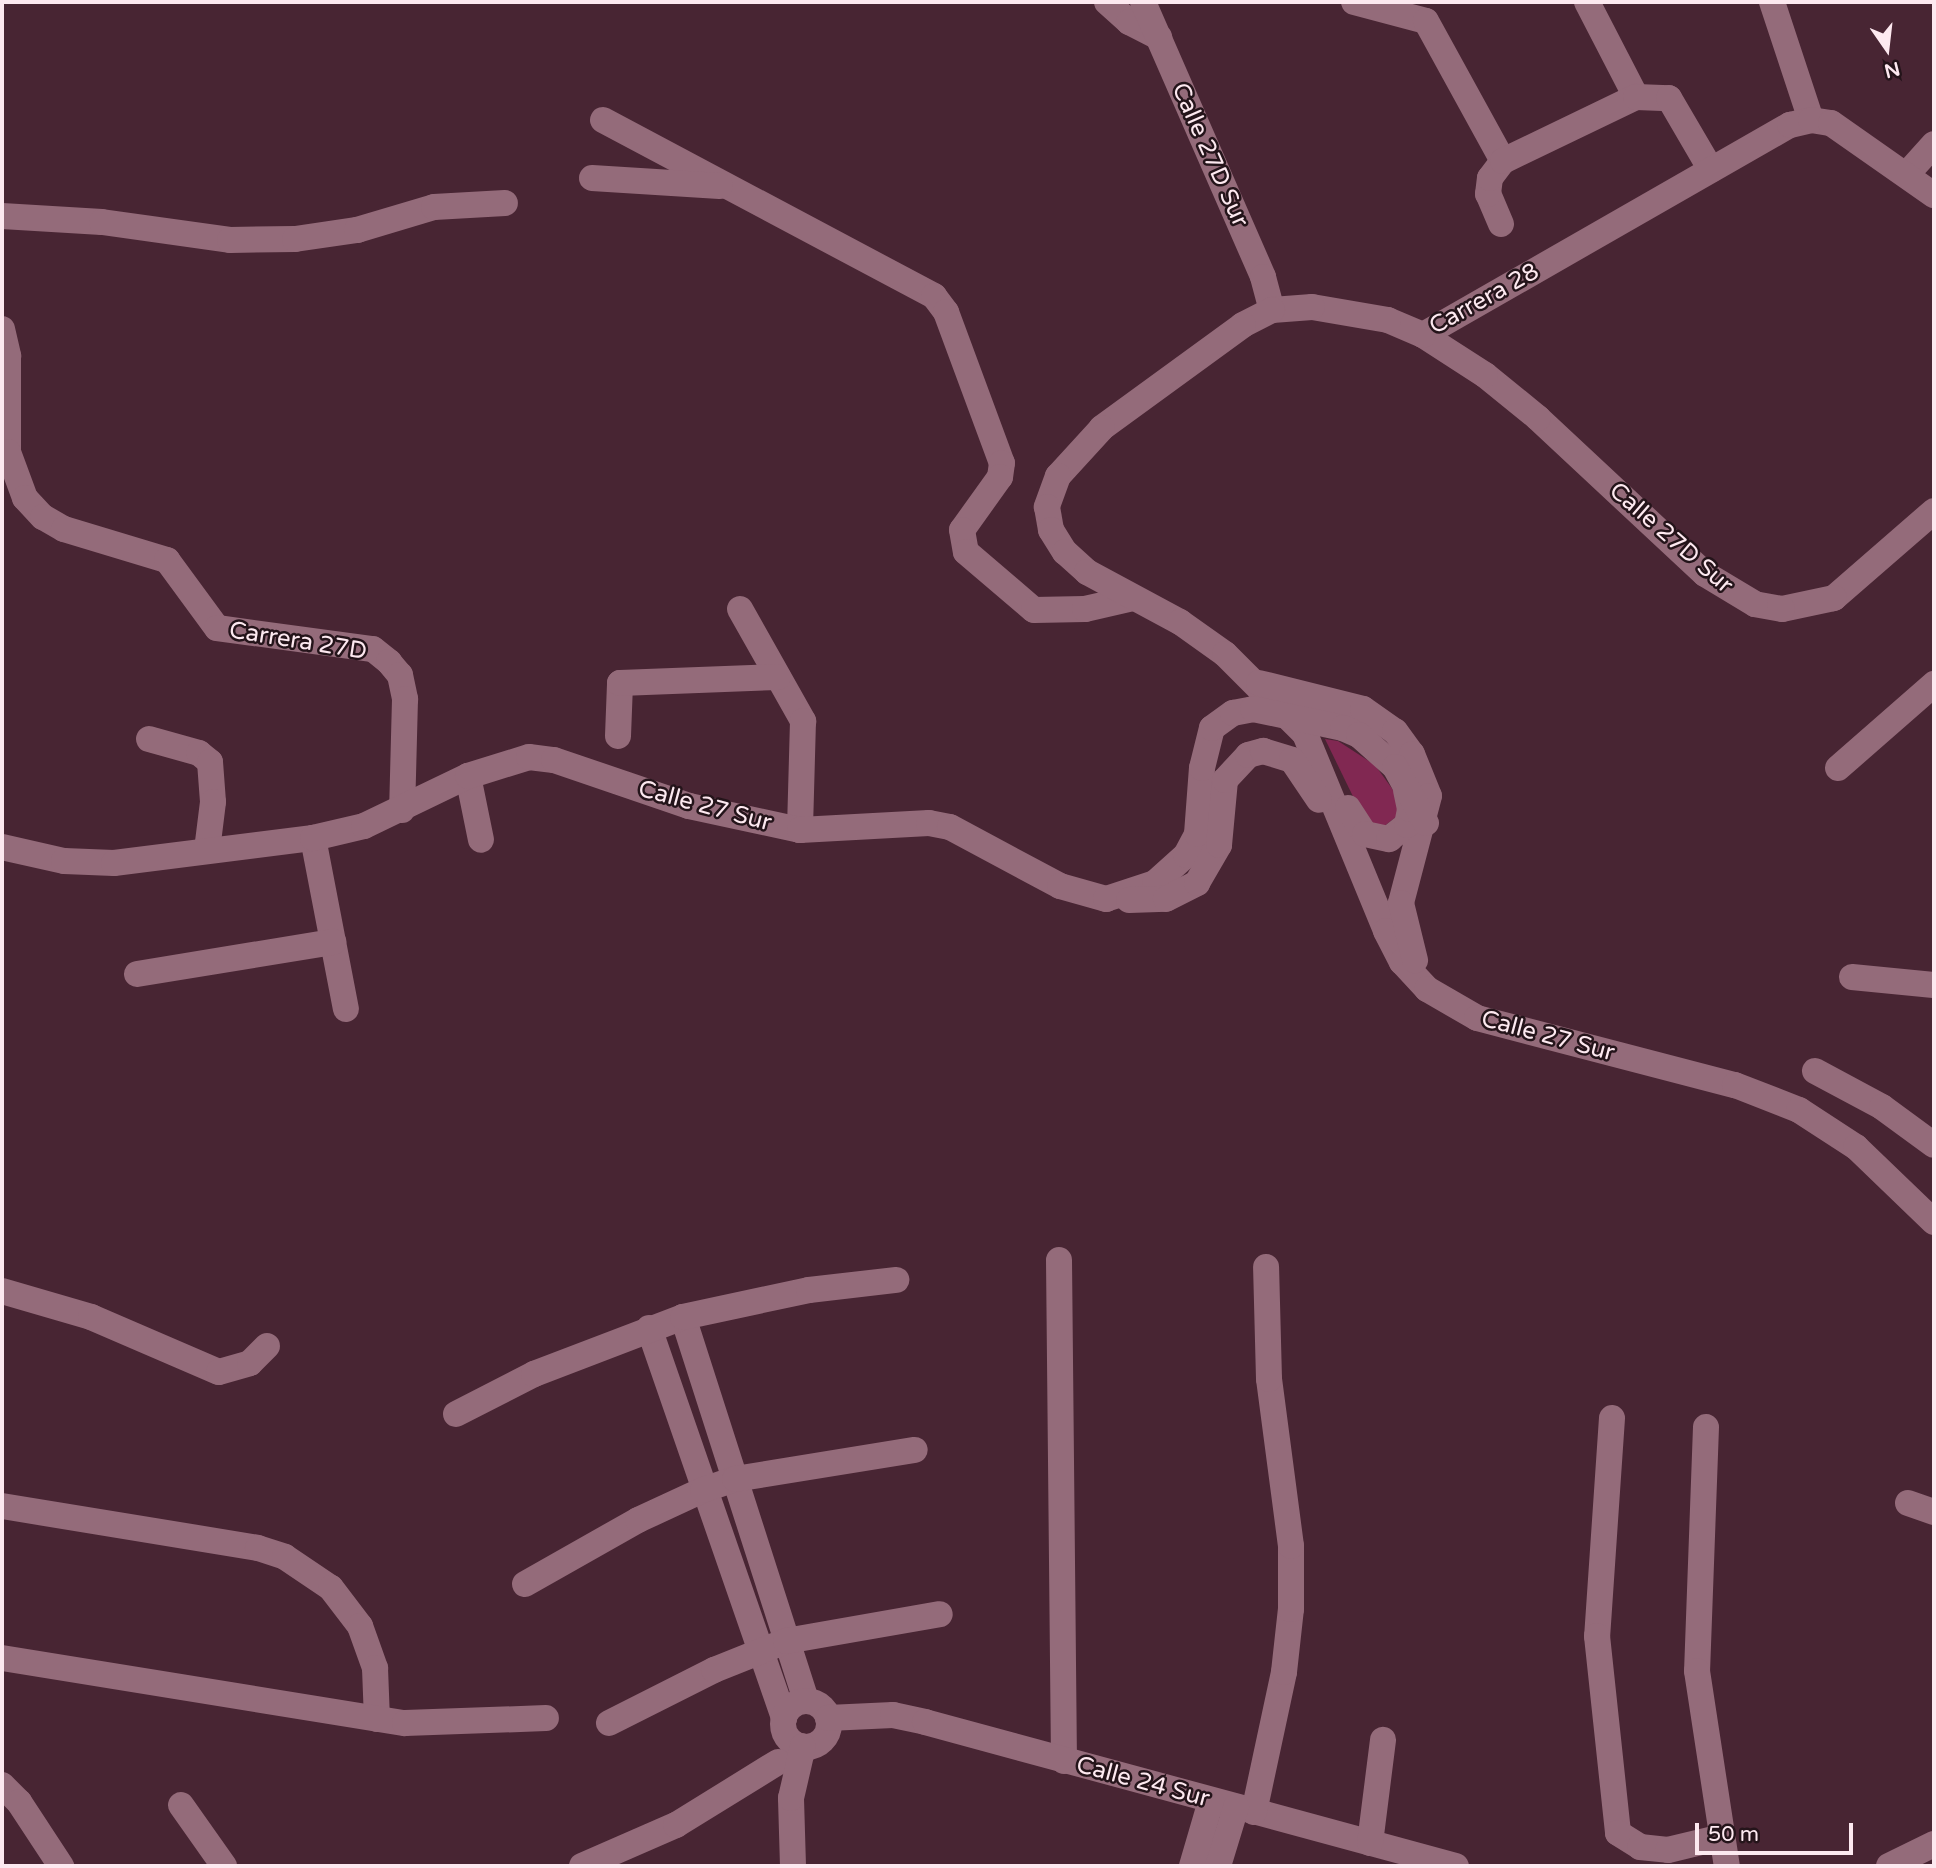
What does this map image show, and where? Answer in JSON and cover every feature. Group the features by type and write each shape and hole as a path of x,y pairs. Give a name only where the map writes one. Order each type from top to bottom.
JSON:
{"street":[{"path":"1107,2 1129,22 1159,37"},
{"name":"Calle 27D Sur","path":"1143,2 1263,277 1272,310"},
{"path":"1354,2 1426,21 1503,161"},
{"path":"1587,2 1636,97"},
{"path":"1772,2 1811,120 1830,123 1934,195"},
{"path":"1502,224 1488,194 1490,177 1503,161 1636,97 1669,98 1711,170"},
{"path":"603,120 942,303 1003,463 1000,477 962,530 966,552 1034,610 1084,610 1133,598"},
{"name":"Carrera 28","path":"1225,654 1180,622 1087,572 1065,552 1051,530 1047,507 1058,476 1102,428 1243,325 1272,310 1351,311 1423,335 1790,125 1811,120"},
{"path":"1907,174 1934,144"},
{"path":"592,178 729,187"},
{"path":"2,216 102,222 230,240 295,239 357,230 434,207 505,203"},
{"name":"Carrera 27D","path":"2,329 8,356 8,452 25,498 43,517 64,529 167,560 217,628 373,649 389,662 400,675 405,699 402,810"},
{"name":"Calle 27D Sur","path":"1423,335 1528,410 1705,574 1755,604 1782,609 1834,598 1934,511"},
{"path":"740,609 803,721 800,830"},
{"name":"Calle 27 Sur","path":"1225,654 1296,723 1317,755 1386,931"},
{"path":"618,736 620,683 778,677"},
{"path":"1252,680 1363,709 1395,731 1425,780 1429,796 1426,823 1401,903 1404,928 1420,971 1441,1000"},
{"path":"1838,768 1931,695"},
{"path":"1106,899 1155,883 1186,855 1201,814 1202,768 1212,728 1233,713 1253,709 1343,728 1377,747 1404,780 1426,823"},
{"path":"149,739 200,753 211,762 213,789 207,850"},
{"name":"Calle 27 Sur","path":"2,847 64,861 114,863 313,838 364,826 468,776 529,757 554,760 689,806 800,830 929,823 950,827 1060,886 1106,899 1166,899 1197,883 1219,845 1225,780 1248,755 1270,752 1302,769 1402,962 1441,1000 1477,1018 1775,1098 1856,1147 1933,1219"},
{"path":"1317,755 1365,834 1389,839 1407,825 1410,809 1404,780"},
{"path":"468,776 481,840"},
{"path":"313,838 346,1009"},
{"path":"1354,847 1383,869 1405,864 1414,855"},
{"path":"137,974 333,942"},
{"path":"1852,977 1934,985"},
{"path":"1815,1071 1882,1107 1932,1140"},
{"path":"1059,1259 1064,1761"},
{"path":"1218,1866 1234,1807 1284,1672 1291,1609 1291,1546 1269,1379 1266,1267"},
{"path":"456,1414 534,1374 683,1317 809,1290 896,1280"},
{"path":"2,1290 92,1317 219,1372 250,1363 267,1346"},
{"path":"683,1317 806,1700"},
{"path":"649,1328 758,1652 791,1734 779,1762 779,1794 789,1824"},
{"path":"1612,1418 1597,1636 1618,1833 1640,1847 1669,1858 1722,1837"},
{"path":"1706,1427 1697,1671 1727,1866"},
{"path":"525,1584 638,1520 703,1490 735,1479 915,1450"},
{"path":"1908,1503 1934,1511"},
{"path":"2,1506 258,1548 285,1557 331,1588 360,1626 374,1668 377,1719"},
{"path":"609,1723 786,1641 940,1614"},
{"path":"2,1658 422,1724 546,1718"},
{"path":"791,1734 823,1739 828,1718 820,1705 806,1700 788,1709 791,1734 789,1824 793,1866"},
{"name":"Calle 24 Sur","path":"828,1718 893,1715 1456,1866"},
{"path":"1370,1843 1383,1740"},
{"path":"582,1866 686,1820 779,1762"},
{"path":"2,1784 19,1802 61,1866"},
{"path":"181,1805 224,1866"},
{"path":"1192,1866 1234,1807"},
{"path":"1889,1866 1934,1844"}],"shaded area":[{"path":"1325,739 1338,741 1375,765 1396,794 1400,814 1383,827 1364,819"}]}
